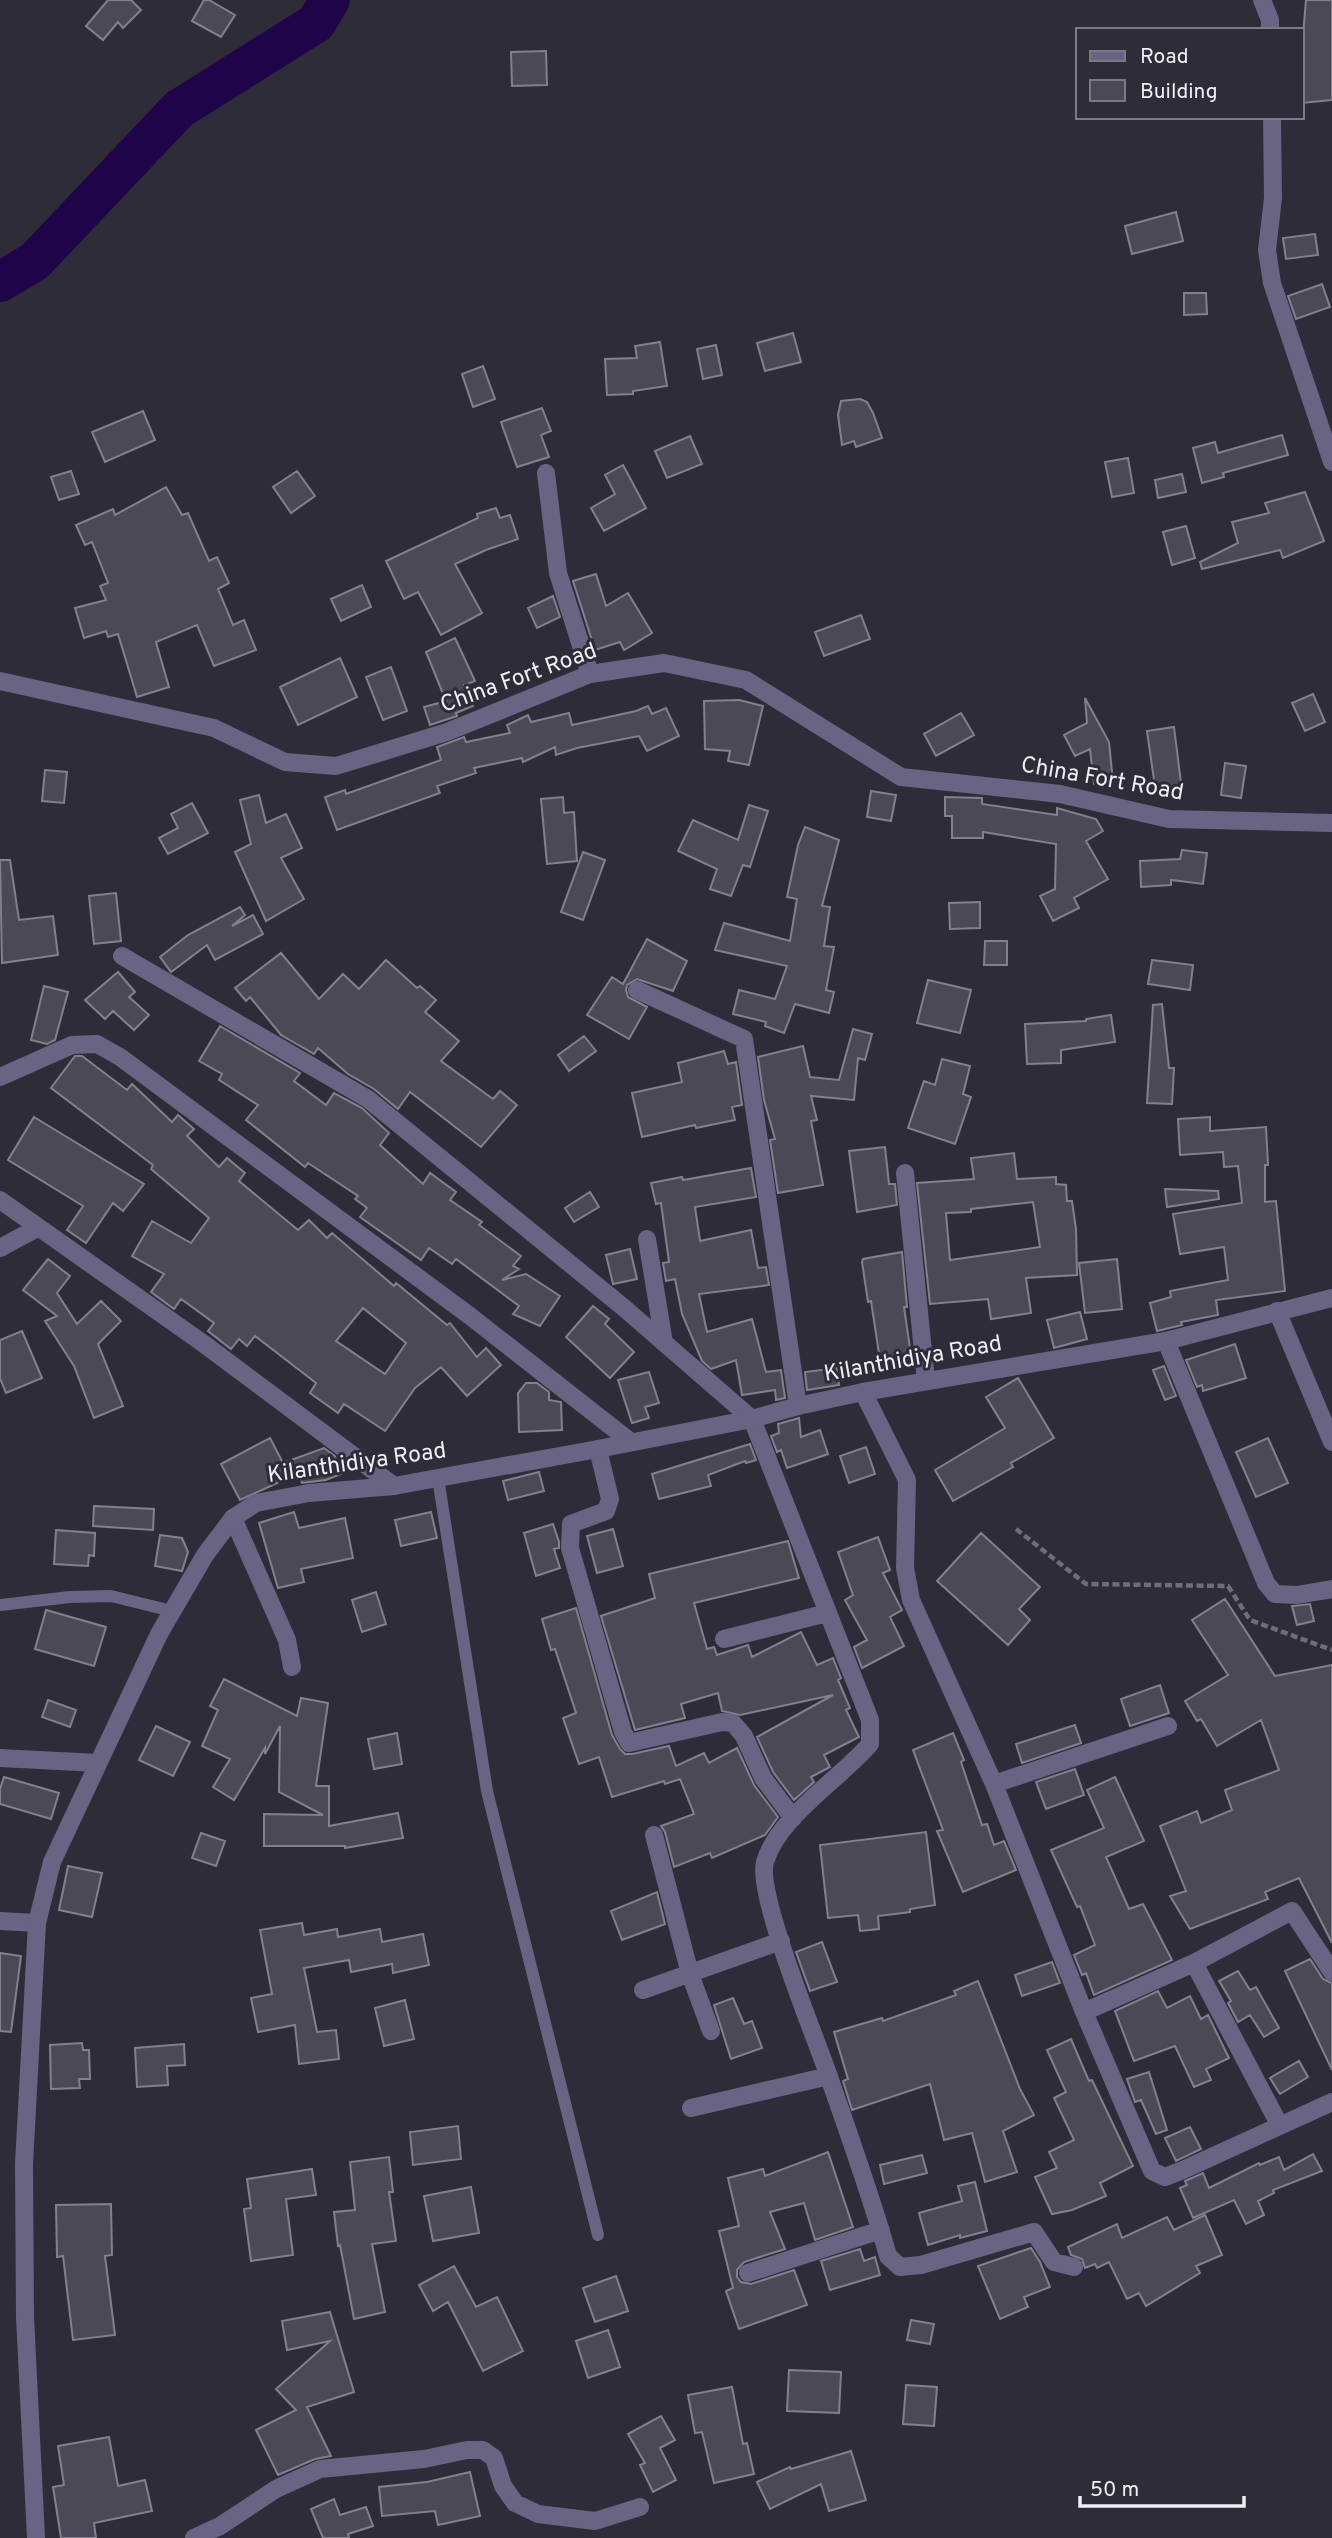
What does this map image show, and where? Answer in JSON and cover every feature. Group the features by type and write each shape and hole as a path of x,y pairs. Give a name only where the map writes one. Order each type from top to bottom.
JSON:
{"street":[{"path":"1262,0 1270,20 1270,28"},
{"path":"1272,119 1273,198 1267,250 1272,283 1332,462"},
{"path":"546,473 558,573 590,674"},
{"name":"China Fort Road","path":"0,681 214,727 285,762 336,766 447,732 590,674 664,663 746,680 901,777 1060,794 1169,819 1332,823"},
{"path":"122,956 368,1099 623,1307 752,1419 870,1720 870,1744 793,1818 773,1844 764,1864 769,1907 829,2076 888,2256 901,2267 921,2265 1034,2232 1054,2262 1074,2266"},
{"path":"637,990 744,1039 798,1406"},
{"path":"0,1077 72,1045 97,1044 120,1057 470,1316 631,1442"},
{"path":"905,1173 926,1381"},
{"path":"0,1200 204,1344 394,1486"},
{"path":"0,1248 37,1228"},
{"path":"647,1239 664,1343"},
{"name":"Kilanthidiya Road","path":"36,2538 25,2317 24,2164 37,1923 52,1862 98,1763 172,1611 205,1555 233,1518 256,1503 309,1493 394,1486 598,1449 752,1419 863,1392 1166,1340 1332,1298"},
{"path":"1277,1311 1332,1442"},
{"path":"1166,1340 1266,1583 1275,1594 1297,1595 1332,1589"},
{"path":"863,1392 907,1480 905,1568 911,1600 994,1784 1084,2012 1152,2171 1165,2177 1332,2102"},
{"path":"598,1449 610,1499 606,1511 571,1524 570,1548 623,1732 629,1743 722,1722 733,1723 744,1736 763,1778 793,1818"},
{"path":"233,1518 287,1640 292,1667"},
{"path":"724,1639 827,1613"},
{"path":"994,1784 1168,1726"},
{"path":"0,1758 98,1763"},
{"path":"654,1835 690,1974 711,2031"},
{"path":"1084,2012 1194,1963 1292,1911 1332,1972"},
{"path":"0,1921 37,1923"},
{"path":"643,1990 781,1941"},
{"path":"1194,1963 1280,2126"},
{"path":"691,2108 829,2076"},
{"path":"748,2273 881,2230"},
{"path":"194,2538 220,2526 276,2488 320,2469 424,2459 467,2449 483,2450 494,2458 503,2486 515,2503 538,2514 595,2521 640,2507"}],"lane":[{"path":"438,1478 487,1791 598,2235"},
{"path":"0,1605 70,1597 111,1596 172,1611"}],"path":[{"path":"1016,1529 1086,1584 1228,1586 1250,1620 1332,1650"}],"building":[{"path":"108,0 131,0 141,10 123,28 118,22 103,40 86,26"},
{"path":"204,0 209,0 235,15 221,37 192,21"},
{"path":"1306,0 1332,0 1332,100 1304,103"},
{"path":"546,51 547,85 512,86 511,52"},
{"path":"1176,212 1183,241 1132,254 1125,226"},
{"path":"1315,234 1318,255 1286,259 1283,238"},
{"path":"1322,284 1330,307 1296,319 1288,296"},
{"path":"1184,293 1206,293 1207,314 1184,315"},
{"path":"793,333 801,362 765,371 757,343"},
{"path":"660,342 667,386 633,391 633,394 607,395 605,359 637,358 635,346"},
{"path":"716,345 722,375 703,379 697,349"},
{"path":"483,366 495,399 473,407 462,374"},
{"path":"860,399 867,402 882,438 856,447 854,441 842,445 838,415 841,401"},
{"path":"542,408 551,431 541,435 549,457 517,467 501,422"},
{"path":"143,411 155,440 105,462 92,432"},
{"path":"1282,435 1288,455 1223,473 1224,477 1202,483 1193,448 1215,442 1218,453"},
{"path":"690,436 702,464 667,478 655,451"},
{"path":"1128,458 1134,493 1112,497 1105,462"},
{"path":"623,465 646,508 604,531 591,508 615,494 605,475"},
{"path":"71,471 79,494 59,500 51,477"},
{"path":"297,471 315,496 291,513 273,487"},
{"path":"1182,474 1186,492 1158,498 1155,480"},
{"path":"166,487 182,515 188,513 209,561 217,557 229,583 218,589 233,625 244,620 256,650 214,666 197,625 156,642 169,687 137,697 118,634 108,637 106,631 84,638 75,608 106,600 100,586 108,583 92,542 85,545 76,525 113,509 115,515"},
{"path":"1305,492 1324,541 1283,558 1280,550 1202,569 1200,562 1238,543 1232,522 1269,513 1265,503"},
{"path":"496,508 500,518 510,515 518,539 455,564 482,613 441,635 418,592 404,599 386,561 478,518 477,514"},
{"path":"1186,526 1195,558 1172,565 1163,532"},
{"path":"596,574 606,606 628,593 652,633 624,650 620,642 595,650 573,581"},
{"path":"362,585 371,607 341,621 331,599"},
{"path":"553,596 560,617 537,628 528,608"},
{"path":"861,615 870,639 824,656 815,632"},
{"path":"455,638 475,681 464,685 473,706 456,713 457,716 430,725 424,707 446,701 426,652"},
{"path":"340,658 357,697 298,725 280,687"},
{"path":"391,667 407,711 383,720 366,677"},
{"path":"1313,694 1325,722 1305,731 1292,703"},
{"path":"1085,698 1109,742 1113,782 1094,784 1090,749 1075,756 1064,735 1087,723"},
{"path":"739,700 763,706 749,765 728,761 730,751 705,749 704,701"},
{"path":"648,706 652,714 666,708 679,736 647,751 639,736 577,748 556,755 555,747 523,762 522,758 474,768 476,773 437,786 440,793 337,830 325,797 345,790 346,794 441,760 437,747 464,737 466,742 510,733 507,725 528,715 531,722 569,713 572,725"},
{"path":"961,713 974,735 936,756 924,734"},
{"path":"1174,727 1182,791 1156,794 1147,731"},
{"path":"1225,763 1246,766 1241,798 1221,795"},
{"path":"45,770 67,772 64,803 42,801"},
{"path":"871,791 896,795 891,821 867,817"},
{"path":"259,795 266,823 286,814 302,848 281,858 304,899 266,921 235,852 251,844 240,800"},
{"path":"563,797 564,813 574,812 577,861 547,864 541,799"},
{"path":"945,797 982,798 982,804 1057,815 1057,808 1096,819 1103,831 1086,841 1108,879 1074,898 1079,908 1053,921 1040,896 1055,889 1056,844 983,832 983,838 952,838 952,816 945,816"},
{"path":"192,803 208,833 168,854 159,838 178,828 171,814"},
{"path":"749,805 768,811 750,867 743,865 731,896 710,889 717,869 678,851 693,820 738,840"},
{"path":"805,827 839,840 822,906 830,907 824,946 834,947 826,990 834,992 829,1013 795,1004 784,1033 765,1026 766,1022 733,1014 739,990 775,999 787,966 715,950 724,923 790,941 797,899 787,897 798,845"},
{"path":"1182,850 1207,853 1203,884 1171,880 1171,885 1141,887 1140,861 1180,859"},
{"path":"583,852 605,860 583,920 561,912"},
{"path":"0,860 10,860 19,920 53,916 58,955 2,963"},
{"path":"116,893 121,941 94,944 89,896"},
{"path":"980,902 980,928 950,929 949,903"},
{"path":"240,907 245,915 232,926 253,915 263,934 215,960 207,945 171,972 160,957 188,935"},
{"path":"647,939 687,961 673,991 637,979 627,985 628,997 647,1007 629,1039 587,1015 612,977 623,984"},
{"path":"985,941 1007,941 1007,965 984,965"},
{"path":"281,953 319,999 343,974 359,989 386,960 417,988 420,986 436,1000 425,1012 459,1041 441,1061 493,1099 500,1091 517,1105 481,1147 410,1092 398,1109 374,1089 348,1074 318,1048 314,1054 281,1035 250,997 246,1001 235,988"},
{"path":"1152,960 1193,965 1190,990 1148,984"},
{"path":"118,972 135,992 129,997 149,1015 134,1030 113,1011 105,1019 85,1000"},
{"path":"928,980 971,990 960,1033 917,1023"},
{"path":"44,986 68,992 55,1040 47,1044 31,1040"},
{"path":"1162,1004 1169,1068 1174,1068 1172,1104 1147,1103 1153,1005"},
{"path":"1111,1015 1115,1042 1061,1050 1061,1063 1027,1064 1025,1024 1086,1021"},
{"path":"220,1026 300,1073 294,1081 326,1105 334,1093 362,1108 389,1133 380,1145 423,1184 430,1173 456,1192 450,1200 482,1222 479,1225 521,1256 513,1266 519,1269 502,1280 526,1274 560,1296 540,1326 513,1314 519,1306 456,1259 452,1264 429,1248 421,1260 360,1217 367,1208 355,1199 358,1196 308,1163 305,1167 246,1120 258,1105 219,1080 222,1074 199,1061"},
{"path":"853,1029 872,1034 865,1060 858,1058 854,1100 811,1096 817,1120 811,1121 823,1185 778,1193 770,1140 775,1139 764,1100 758,1057 803,1046 810,1077 839,1080"},
{"path":"584,1036 596,1051 569,1071 558,1055"},
{"path":"724,1051 728,1064 736,1062 742,1105 732,1107 735,1120 696,1128 695,1125 642,1137 632,1093 682,1082 678,1063"},
{"path":"75,1056 82,1056 127,1090 132,1084 172,1122 178,1115 194,1129 187,1136 219,1167 227,1158 245,1173 239,1181 298,1230 309,1220 327,1238 332,1233 394,1286 396,1283 447,1325 450,1323 477,1357 486,1348 501,1365 467,1396 441,1367 415,1388 385,1431 344,1404 338,1413 310,1393 316,1383 255,1336 247,1346 239,1339 231,1349 208,1331 214,1323 181,1299 174,1309 151,1292 164,1274 132,1256 152,1221 191,1243 209,1218 151,1169 153,1165 51,1088","holes":["363,1308 406,1343 385,1374 336,1341"]},
{"path":"942,1059 970,1066 963,1094 971,1097 955,1144 908,1128 924,1081 935,1085"},
{"path":"34,1117 144,1184 123,1211 113,1203 86,1243 67,1230 83,1206 8,1160"},
{"path":"1210,1117 1210,1131 1266,1127 1268,1165 1265,1165 1265,1202 1276,1201 1285,1291 1216,1300 1218,1315 1181,1322 1182,1325 1157,1331 1150,1303 1171,1297 1170,1291 1228,1280 1224,1247 1180,1254 1173,1214 1242,1203 1238,1166 1224,1167 1223,1152 1180,1155 1178,1119"},
{"path":"885,1147 889,1184 895,1184 897,1205 857,1212 849,1151"},
{"path":"1014,1153 1017,1179 1056,1177 1056,1184 1066,1185 1067,1201 1072,1201 1076,1229 1077,1275 1026,1278 1031,1313 991,1319 988,1299 930,1304 917,1183 974,1179 971,1158","holes":["1033,1202 1040,1247 950,1260 946,1213 971,1212 971,1209"]},
{"path":"751,1168 756,1197 695,1207 700,1241 751,1230 758,1268 766,1267 769,1285 699,1294 707,1332 752,1319 766,1372 781,1370 785,1398 776,1400 775,1390 742,1395 736,1360 711,1369 702,1361 682,1314 675,1279 666,1281 663,1263 669,1262 661,1203 656,1204 651,1183"},
{"path":"1165,1189 1218,1191 1219,1199 1167,1207"},
{"path":"590,1192 599,1207 574,1222 565,1208"},
{"path":"630,1249 637,1279 613,1284 606,1255"},
{"path":"902,1252 907,1307 904,1307 911,1355 880,1360 862,1262 863,1259"},
{"path":"48,1259 70,1276 57,1293 77,1324 101,1301 121,1321 98,1344 123,1406 94,1418 74,1366 45,1321 57,1316 23,1290"},
{"path":"1117,1259 1122,1309 1085,1313 1079,1263"},
{"path":"593,1306 609,1319 605,1324 634,1352 610,1378 566,1337"},
{"path":"1080,1312 1087,1339 1054,1348 1047,1320"},
{"path":"22,1331 42,1378 6,1393 0,1378 0,1340"},
{"path":"1235,1344 1246,1378 1203,1391 1202,1385 1197,1387 1186,1360"},
{"path":"1164,1366 1176,1396 1165,1400 1153,1370"},
{"path":"837,1368 839,1385 807,1390 805,1372"},
{"path":"649,1372 659,1403 645,1407 649,1418 632,1423 618,1380"},
{"path":"1018,1378 1054,1438 1011,1463 1013,1467 953,1501 935,1470 1005,1428 986,1397"},
{"path":"526,1383 537,1383 549,1392 549,1400 561,1402 562,1430 519,1432 518,1393"},
{"path":"799,1418 801,1437 820,1430 828,1454 787,1468 781,1450 777,1452 771,1436 779,1433 778,1424"},
{"path":"270,1438 283,1463 324,1448 335,1456 341,1474 326,1480 302,1483 299,1473 240,1500 221,1464"},
{"path":"1268,1438 1288,1483 1256,1497 1236,1452"},
{"path":"750,1444 756,1460 745,1461 708,1475 711,1486 659,1499 652,1474"},
{"path":"866,1447 875,1474 849,1483 840,1456"},
{"path":"539,1472 544,1491 508,1500 503,1481"},
{"path":"94,1506 154,1509 153,1530 93,1526"},
{"path":"294,1512 299,1528 345,1518 353,1558 301,1569 304,1582 278,1588 259,1523"},
{"path":"431,1512 437,1538 401,1546 395,1520"},
{"path":"553,1524 559,1542 559,1548 554,1549 560,1568 536,1576 524,1533"},
{"path":"613,1529 623,1566 597,1573 587,1536"},
{"path":"56,1530 95,1533 94,1556 89,1555 88,1566 54,1564"},
{"path":"981,1533 1040,1587 1019,1609 1030,1620 1008,1645 937,1581"},
{"path":"160,1535 182,1538 188,1552 182,1571 155,1566"},
{"path":"878,1537 890,1570 883,1573 902,1610 890,1617 904,1646 862,1668 854,1647 867,1640 845,1600 853,1595 838,1552"},
{"path":"788,1541 799,1578 694,1603 707,1649 714,1647 717,1655 748,1645 752,1657 801,1632 817,1665 833,1658 841,1678 838,1680 850,1708 846,1710 859,1737 824,1755 830,1767 811,1777 814,1782 794,1800 773,1772 757,1737 833,1695 740,1715 722,1711 718,1693 681,1704 685,1718 635,1730 601,1616 655,1598 649,1574"},
{"path":"376,1592 386,1624 362,1632 352,1600"},
{"path":"1225,1599 1275,1676 1332,1665 1332,1943 1299,1878 1265,1892 1268,1899 1190,1929 1170,1896 1186,1891 1160,1826 1197,1811 1201,1823 1232,1810 1225,1790 1279,1770 1261,1720 1217,1746 1201,1719 1197,1721 1185,1701 1228,1675 1192,1620"},
{"path":"1310,1604 1314,1621 1297,1625 1292,1606"},
{"path":"576,1608 612,1735 620,1749 625,1754 632,1754 669,1746 676,1766 704,1753 709,1763 737,1748 754,1785 778,1817 765,1835 712,1858 710,1853 674,1867 661,1826 694,1814 680,1779 665,1784 664,1781 612,1797 599,1757 579,1764 563,1718 576,1713 542,1619"},
{"path":"46,1610 106,1627 94,1666 35,1649"},
{"path":"224,1679 297,1716 301,1698 328,1703 316,1786 329,1786 329,1826 398,1813 403,1838 345,1848 264,1846 264,1814 323,1815 279,1792 280,1726 234,1800 213,1787 230,1759 202,1746 218,1710 210,1706"},
{"path":"1160,1685 1169,1713 1130,1726 1121,1699"},
{"path":"48,1700 76,1710 70,1727 42,1717"},
{"path":"1075,1725 1081,1743 1022,1763 1016,1744"},
{"path":"156,1726 190,1742 173,1776 139,1760"},
{"path":"397,1733 402,1764 374,1769 368,1739"},
{"path":"953,1733 964,1760 961,1762 982,1825 987,1824 994,1845 1004,1841 1016,1870 963,1892 937,1831 943,1830 913,1750"},
{"path":"1075,1769 1084,1795 1046,1809 1036,1782"},
{"path":"4,1777 59,1793 51,1819 0,1804 0,1789"},
{"path":"1115,1777 1144,1841 1106,1857 1129,1909 1143,1904 1172,1960 1094,1995 1086,1973 1082,1975 1074,1955 1095,1945 1080,1906 1077,1907 1051,1850 1104,1828 1087,1790"},
{"path":"926,1832 935,1905 910,1909 910,1912 878,1916 879,1929 860,1931 858,1915 828,1918 820,1845"},
{"path":"201,1833 225,1841 216,1866 192,1858"},
{"path":"68,1866 102,1873 92,1917 59,1910"},
{"path":"657,1892 665,1924 622,1940 611,1911"},
{"path":"302,1923 304,1935 337,1929 338,1937 380,1929 382,1942 423,1934 429,1965 393,1973 392,1964 351,1972 349,1960 304,1968 317,2032 336,2030 339,2059 299,2064 295,2025 258,2032 251,1998 272,1994 260,1930"},
{"path":"822,1942 837,1982 810,1991 796,1952"},
{"path":"0,1953 21,1956 11,2032 0,2031"},
{"path":"1310,1959 1323,1979 1332,1983 1332,2070 1285,1971"},
{"path":"1052,1962 1060,1983 1022,1996 1015,1975"},
{"path":"1238,1971 1250,1990 1256,1987 1279,2028 1264,2037 1250,2015 1238,2022 1228,2003 1231,2001 1219,1981"},
{"path":"978,1981 1020,2089 1034,2115 1003,2131 1017,2172 985,2182 972,2133 944,2140 930,2084 852,2110 843,2081 848,2079 834,2032 882,2018 883,2021 956,1995 954,1991"},
{"path":"1158,1991 1167,2008 1190,1996 1201,2019 1208,2015 1229,2058 1206,2069 1211,2080 1194,2087 1175,2046 1134,2061 1115,2011"},
{"path":"733,1998 744,2024 752,2021 762,2048 731,2059 714,2005"},
{"path":"405,2000 414,2039 384,2046 375,2008"},
{"path":"1071,2039 1089,2081 1092,2080 1133,2166 1100,2183 1106,2196 1072,2210 1052,2214 1035,2177 1057,2168 1049,2152 1074,2140 1054,2098 1066,2092 1047,2050"},
{"path":"82,2043 83,2050 89,2050 90,2079 79,2079 80,2088 51,2089 50,2045"},
{"path":"184,2044 185,2065 167,2066 168,2085 137,2087 135,2048"},
{"path":"1299,2061 1308,2077 1280,2094 1270,2078"},
{"path":"1149,2072 1167,2130 1156,2134 1141,2100 1135,2102 1127,2079"},
{"path":"458,2126 461,2159 413,2165 410,2132"},
{"path":"1190,2127 1201,2149 1176,2161 1165,2138"},
{"path":"828,2152 853,2227 815,2240 804,2203 770,2212 785,2249 744,2262 737,2270 737,2277 741,2282 751,2284 794,2270 807,2305 739,2329 726,2291 733,2288 719,2231 739,2226 728,2178 763,2169 765,2176"},
{"path":"1313,2154 1322,2171 1273,2190 1274,2193 1258,2201 1264,2215 1246,2224 1234,2200 1193,2218 1180,2188 1187,2185 1185,2181 1203,2173 1209,2188 1259,2163 1260,2165 1279,2157 1284,2170"},
{"path":"922,2155 927,2173 884,2184 880,2165"},
{"path":"389,2157 393,2192 389,2192 396,2241 372,2244 385,2312 354,2319 340,2245 338,2246 334,2212 355,2210 350,2162"},
{"path":"312,2169 316,2195 286,2199 293,2255 251,2261 244,2209 251,2208 247,2179"},
{"path":"975,2182 987,2231 960,2238 960,2235 928,2245 919,2213 962,2201 958,2186"},
{"path":"471,2187 479,2233 433,2241 424,2196"},
{"path":"111,2204 112,2255 105,2256 115,2335 73,2340 63,2256 57,2257 56,2205"},
{"path":"1205,2215 1222,2255 1196,2266 1200,2273 1146,2306 1139,2293 1127,2299 1109,2262 1097,2268 1095,2264 1085,2268 1082,2259 1071,2255 1068,2247 1117,2224 1122,2238 1167,2217 1174,2230"},
{"path":"1031,2248 1050,2287 1024,2297 1028,2307 1000,2319 978,2266"},
{"path":"860,2249 864,2261 875,2257 880,2275 830,2290 821,2261"},
{"path":"454,2266 476,2307 497,2297 523,2351 483,2371 448,2302 433,2311 419,2285"},
{"path":"616,2276 628,2311 595,2322 583,2288"},
{"path":"330,2312 354,2392 307,2407 331,2456 315,2459 278,2475 256,2430 296,2410 276,2389 330,2341 287,2350 282,2321"},
{"path":"911,2320 934,2324 930,2344 907,2340"},
{"path":"608,2330 620,2367 588,2378 576,2341"},
{"path":"789,2370 841,2372 839,2413 787,2411"},
{"path":"906,2385 937,2387 934,2426 903,2424"},
{"path":"732,2387 743,2444 747,2443 754,2474 714,2483 702,2432 695,2433 688,2395"},
{"path":"661,2416 675,2440 660,2448 676,2480 653,2492 640,2465 645,2463 628,2434"},
{"path":"109,2437 118,2486 145,2480 152,2511 94,2523 96,2538 61,2538 53,2487 64,2485 58,2446"},
{"path":"851,2451 866,2500 829,2511 821,2484 770,2509 757,2482 790,2467 791,2469"},
{"path":"470,2472 480,2516 438,2525 435,2511 382,2516 379,2487 427,2482"},
{"path":"334,2499 340,2515 366,2507 373,2526 348,2534 349,2538 323,2538 311,2509"}],"waterway":[{"path":"0,282 35,261 179,109 316,23 330,0"}]}
